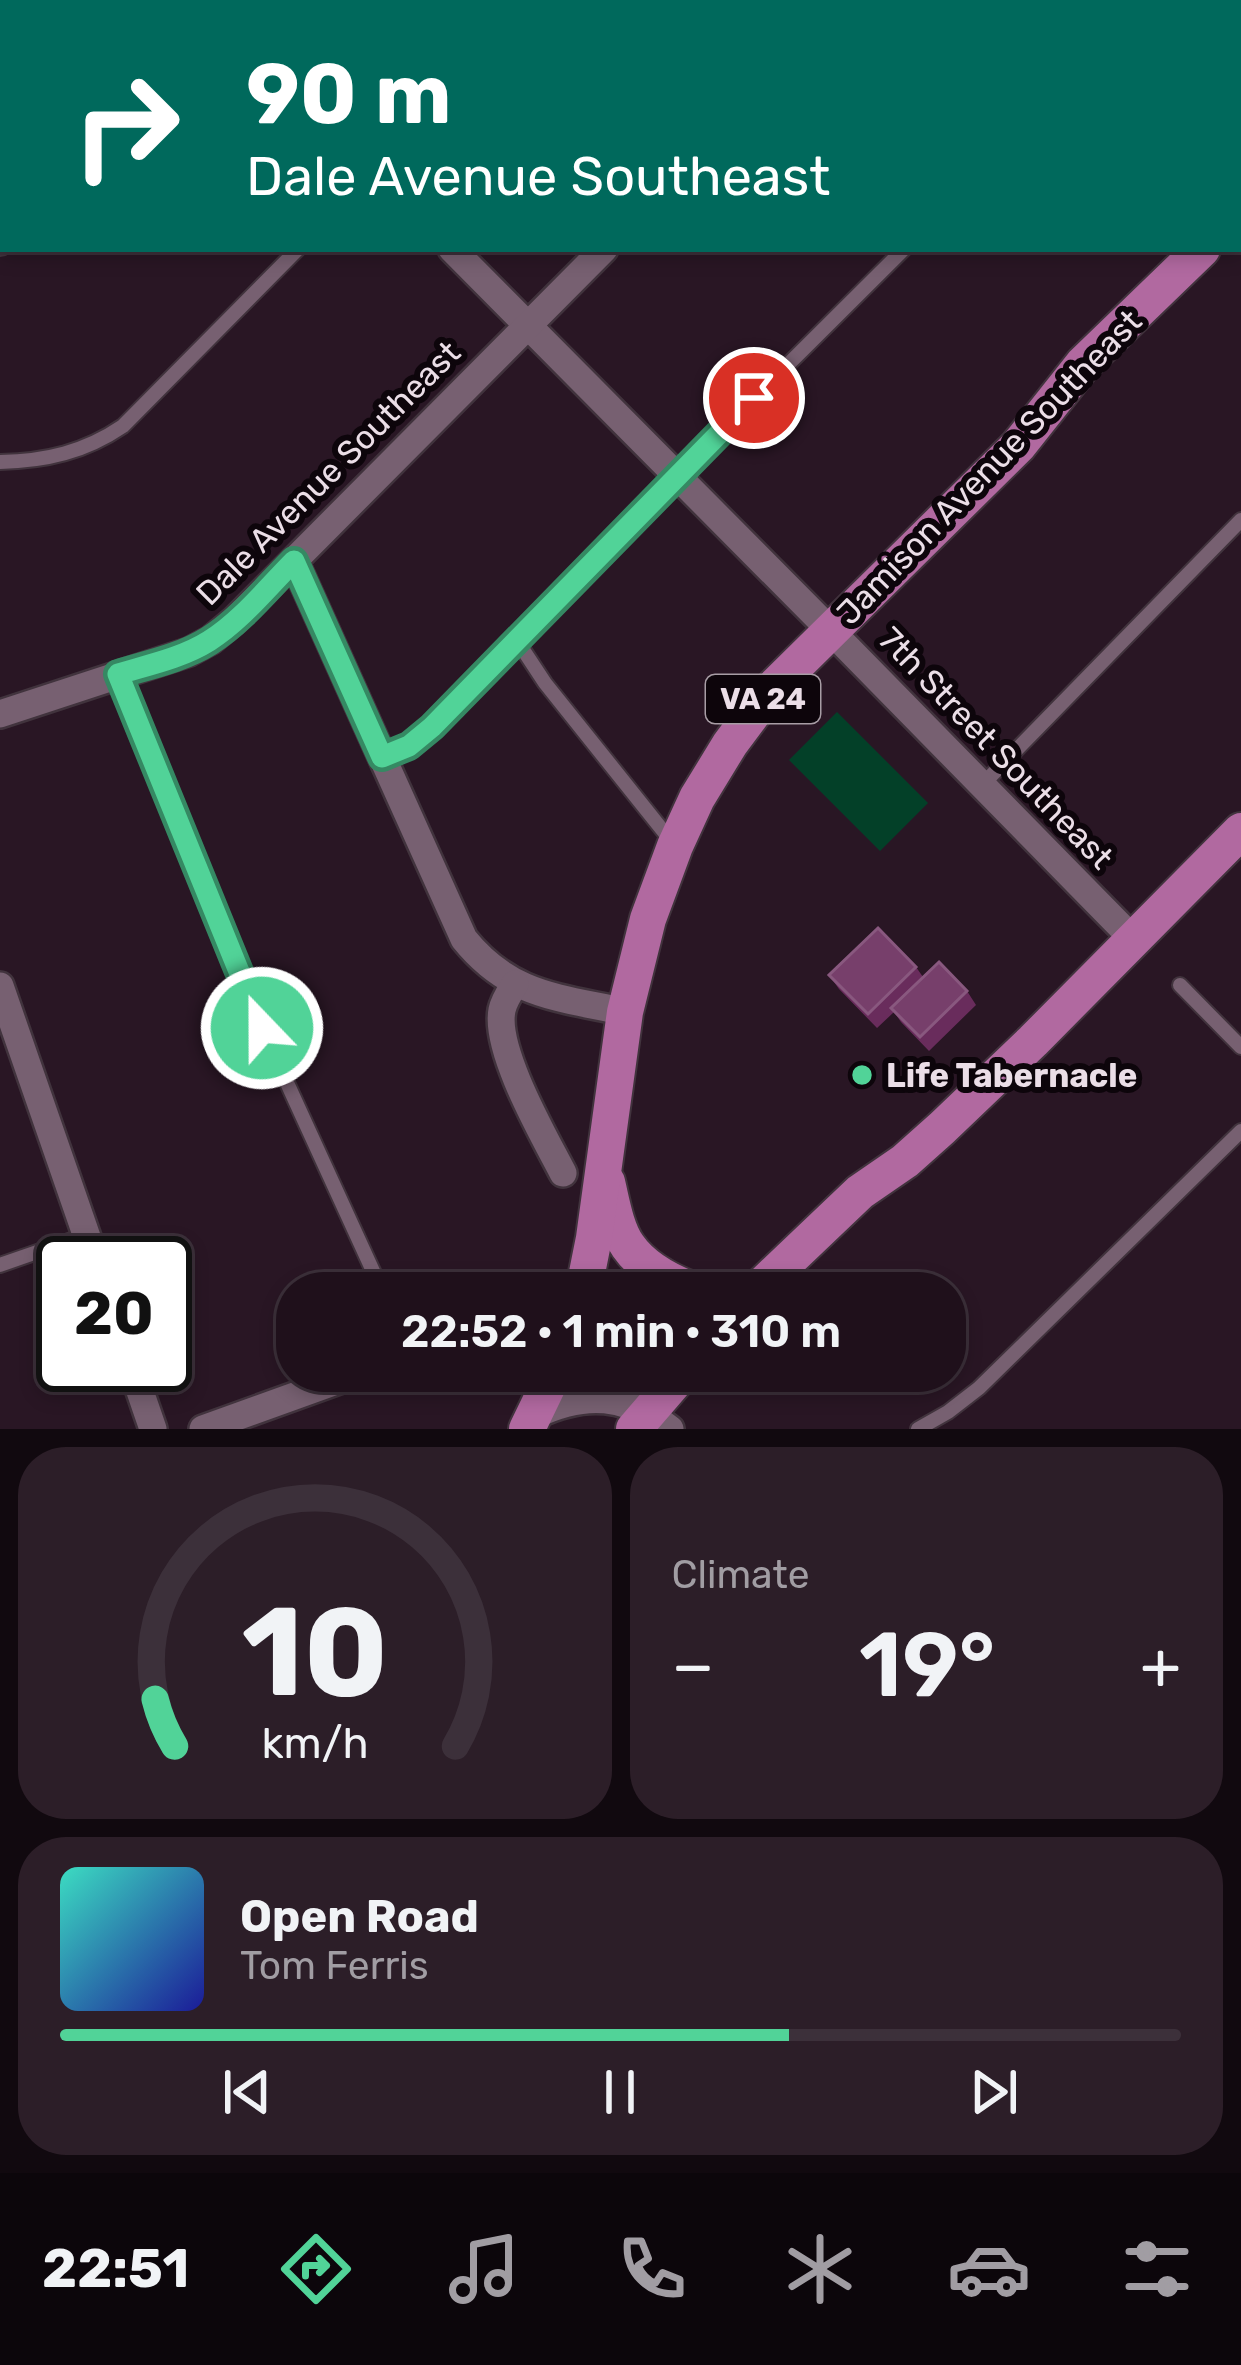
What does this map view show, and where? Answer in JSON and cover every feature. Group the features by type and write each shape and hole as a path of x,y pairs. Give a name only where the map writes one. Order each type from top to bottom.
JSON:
{"main road":[{"name":"Jamison Avenue Southeast","path":"587,1272 625,1012 648,919 675,846 730,743 768,693 1018,446 1083,364 1199,252"},
{"path":"788,1272 863,1219 905,1161 1034,1041 1241,831"},
{"path":"603,1167 628,1246 660,1272"},
{"path":"531,1422 545,1392"},
{"path":"651,1424 671,1392"},
{"path":"651,1424 685,1392"}],"street":[{"name":"7th Street Southeast","path":"455,252 1132,939"},
{"name":"Dale Avenue Southeast","path":"0,714 189,652 211,640 601,252"},
{"path":"294,561 464,940 482,962 515,984 625,1012"},
{"path":"515,984 506,997 502,1032 516,1076 563,1173"},
{"path":"0,986 86,1235"},
{"path":"140,1392 153,1429"},
{"path":"202,1429 305,1392"},
{"path":"531,1422 555,1405 583,1399 638,1407 651,1424"}],"lane":[{"path":"0,463 65,454 98,443 123,426 295,252"},
{"path":"382,757 409,746 432,727 901,252"},
{"path":"982,784 1241,520"},
{"path":"518,642 545,683 675,846"},
{"path":"118,674 262,1028 373,1272"},
{"path":"1180,985 1241,1047"},
{"path":"918,1429 979,1388 1241,1131"},
{"path":"0,1265 86,1235"}],"green space":[{"path":"837,712 928,803 880,851 789,760"}],"building":[{"path":"878,928 916,967 868,1014 829,975"},
{"path":"939,962 967,991 920,1037 891,1008"}],"place":[{"name":"Life Tabernacle","path":"862,1075"}],"route":[{"path":"262,1028 118,674 189,652 211,640 294,561 382,757 409,746 518,642 754,398"}]}
